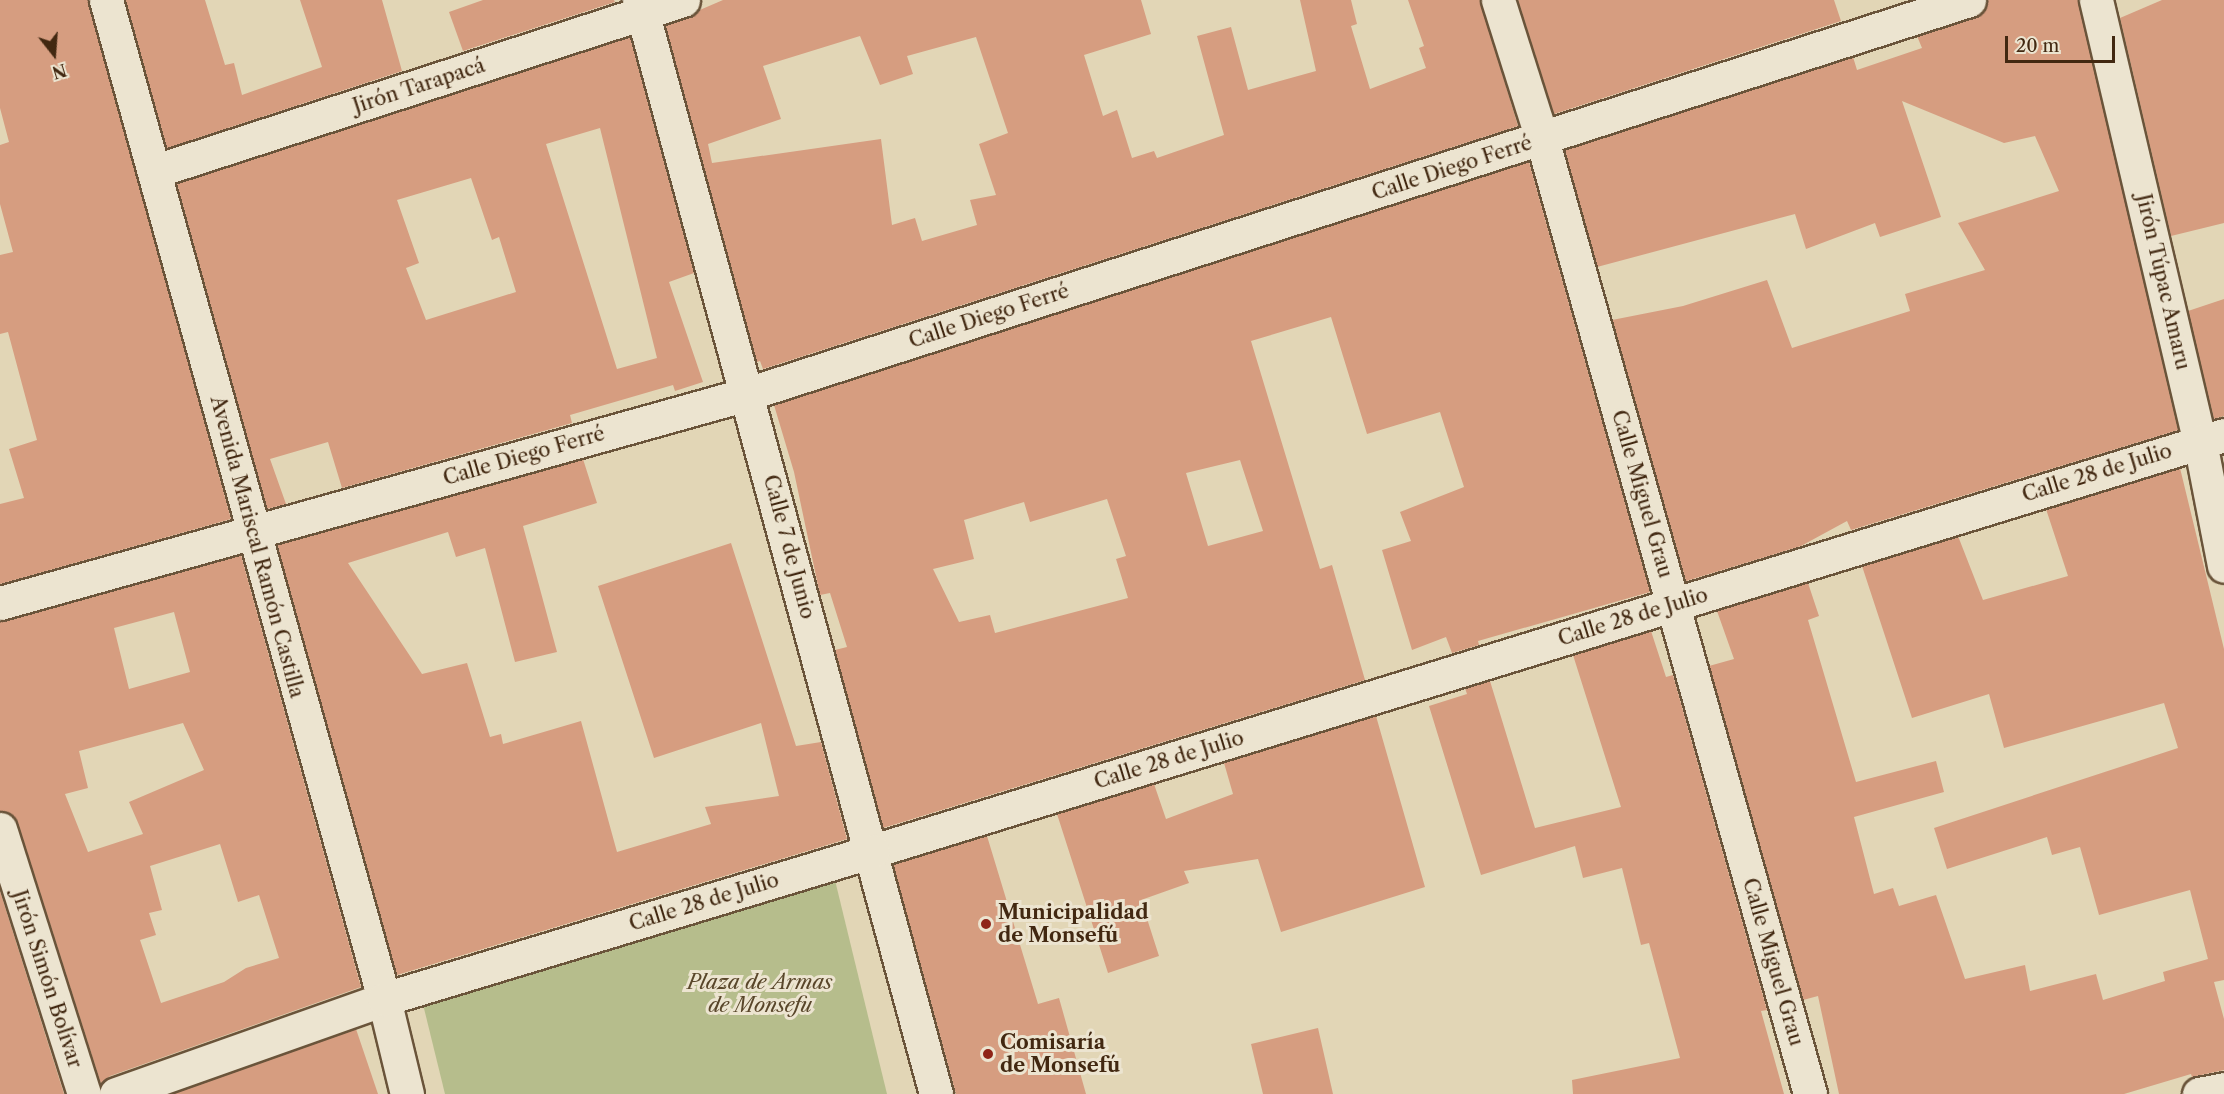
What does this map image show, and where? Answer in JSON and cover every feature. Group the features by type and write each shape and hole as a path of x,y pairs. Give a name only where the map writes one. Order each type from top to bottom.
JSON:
{"street":[{"name":"Avenida Mariscal Ramón Castilla","path":"106,0 384,999 407,1094"},
{"name":"Jirón Tarapacá","path":"155,171 641,7 683,0"},
{"name":"Calle Miguel Grau","path":"1498,0 1542,139 1810,1094"},
{"name":"Calle Diego Ferré","path":"0,603 747,394 1970,0"},
{"name":"Jirón Túpac Amaru","path":"2096,0 2212,438 2224,566"},
{"name":"Calle 7 de Junio","path":"641,7 873,851 936,1094"},
{"name":"Calle 28 de Julio","path":"116,1094 384,999 873,851 2212,438"},
{"name":"Jirón Simón Bolívar","path":"0,829 84,1094"},
{"path":"2199,1094 2224,1089"}],"green space":[{"name":"Plaza de Armas de Monsefu","path":"833,872 887,1094 445,1094 419,988"}],"building":[{"path":"0,0 88,0 231,519 0,584 0,504 24,498 9,449 37,440 8,332 0,334 0,255 13,252 0,204 0,145 9,142 0,108"},
{"path":"125,0 205,0 225,65 234,63 242,95 322,67 300,0 382,0 402,71 167,148"},
{"path":"483,0 614,0 615,2 463,51 449,12"},
{"path":"723,0 1141,0 1151,34 1084,55 1103,116 1117,110 1132,158 1154,151 1157,158 1224,135 1197,36 1231,27 1248,90 1316,71 1300,0 1351,0 1357,24 1351,26 1370,89 1426,68 1419,48 1424,46 1408,0 1480,0 1518,126 763,369 760,361 757,362 665,25","holes":["860,36 880,85 913,74 907,56 976,37 1008,133 979,144 996,195 970,200 977,225 922,241 915,218 892,225 881,139 712,163 708,144 781,119 763,66"]},
{"path":"1518,0 1834,0 1841,21 1554,114"},
{"path":"1987,0 2078,0 2178,430 1851,530 1847,521 1801,546 1686,581 1612,320 1683,306 1767,280 1792,348 1910,311 1905,294 1985,270 1958,223 2059,191 2035,136 2004,143 1902,101 1941,217 1880,237 1875,223 1806,249 1795,214 1597,267 1565,150 1853,57 1857,70 1922,48 1917,36 1975,18 1983,12"},
{"path":"2162,0 2224,0 2224,223 2171,236 2120,18"},
{"path":"630,37 694,273 669,282 703,382 675,391 673,385 570,415 572,423 342,488 328,442 270,459 286,504 267,509 177,184","holes":["600,128 657,358 617,369 546,144","471,178 492,240 499,237 516,292 426,320 406,268 419,263 397,200"]},
{"path":"1529,162 1650,592 1478,641 1479,645 1452,653 1446,637 1412,650 1382,550 1411,541 1400,512 1464,487 1440,412 1367,434 1331,317 1251,341 1320,569 1332,565 1365,680 883,828 835,650 847,647 830,593 820,595 794,472 774,405","holes":["1240,460 1263,531 1208,546 1186,473","1107,499 1126,556 1116,559 1128,598 995,633 990,615 959,622 933,569 974,559 964,520 1024,502 1030,522"]},
{"path":"2224,299 2224,416 2214,419 2188,311"},
{"path":"583,459 597,503 523,526 557,652 515,662 485,548 456,557 448,532 348,563 422,674 467,663 490,737 501,734 503,744 581,721 617,852 711,824 705,807 779,796 761,723 654,758 598,586 731,543 796,746 821,742 847,839 397,975 277,545"},
{"path":"2180,468 2224,649 2224,980 2214,982 2224,1019 2224,1070 2192,1077 2191,1074 2124,1094 1839,1094 1818,996 1803,1000 1709,666 1734,659 1717,611 1808,583 1819,616 1808,620 1856,782 1936,761 1944,792 1854,817 1874,894 1893,888 1899,906 1936,895 1965,979 2025,965 2030,991 2096,974 2103,1000 2165,981 2163,972 2208,959 2190,890 2099,915 2080,847 2052,855 2047,837 1947,869 1934,828 2178,748 2164,703 2004,748 1989,694 1912,718 1862,566 1958,536 1983,600 2068,576 2046,509"},
{"path":"241,555 361,987 110,1076 101,1084 18,823 12,815 0,811 0,621","holes":["174,612 190,672 129,689 114,628","183,723 204,770 129,802 143,834 88,852 65,794 88,788 79,751","220,844 238,902 259,895 279,958 246,968 224,982 161,1003 140,940 156,935 149,913 162,910 150,866"]},
{"path":"1651,631 1666,677 1673,675 1767,1010 1761,1011 1784,1094 1573,1094 1572,1080 1680,1058 1649,943 1641,945 1622,868 1583,878 1575,846 1481,875 1429,706 1467,694 1465,688 1490,681 1535,828 1621,807 1573,655"},
{"path":"1376,716 1425,887 1281,932 1258,859 1184,871 1189,883 1141,900 1159,956 1108,973 1057,814 1154,784 1166,819 1233,794 1224,763"},
{"path":"987,836 1038,1004 1059,998 1086,1094 956,1094 893,864"},
{"path":"0,891 64,1094 0,1094"},
{"path":"1318,1028 1333,1094 1263,1094 1251,1044"},
{"path":"356,1029 378,1094 172,1094"}],"place":[{"name":"Municipalidad de Monsefú","path":"986,924"},
{"name":"Comisaría de Monsefú","path":"988,1054"}]}
